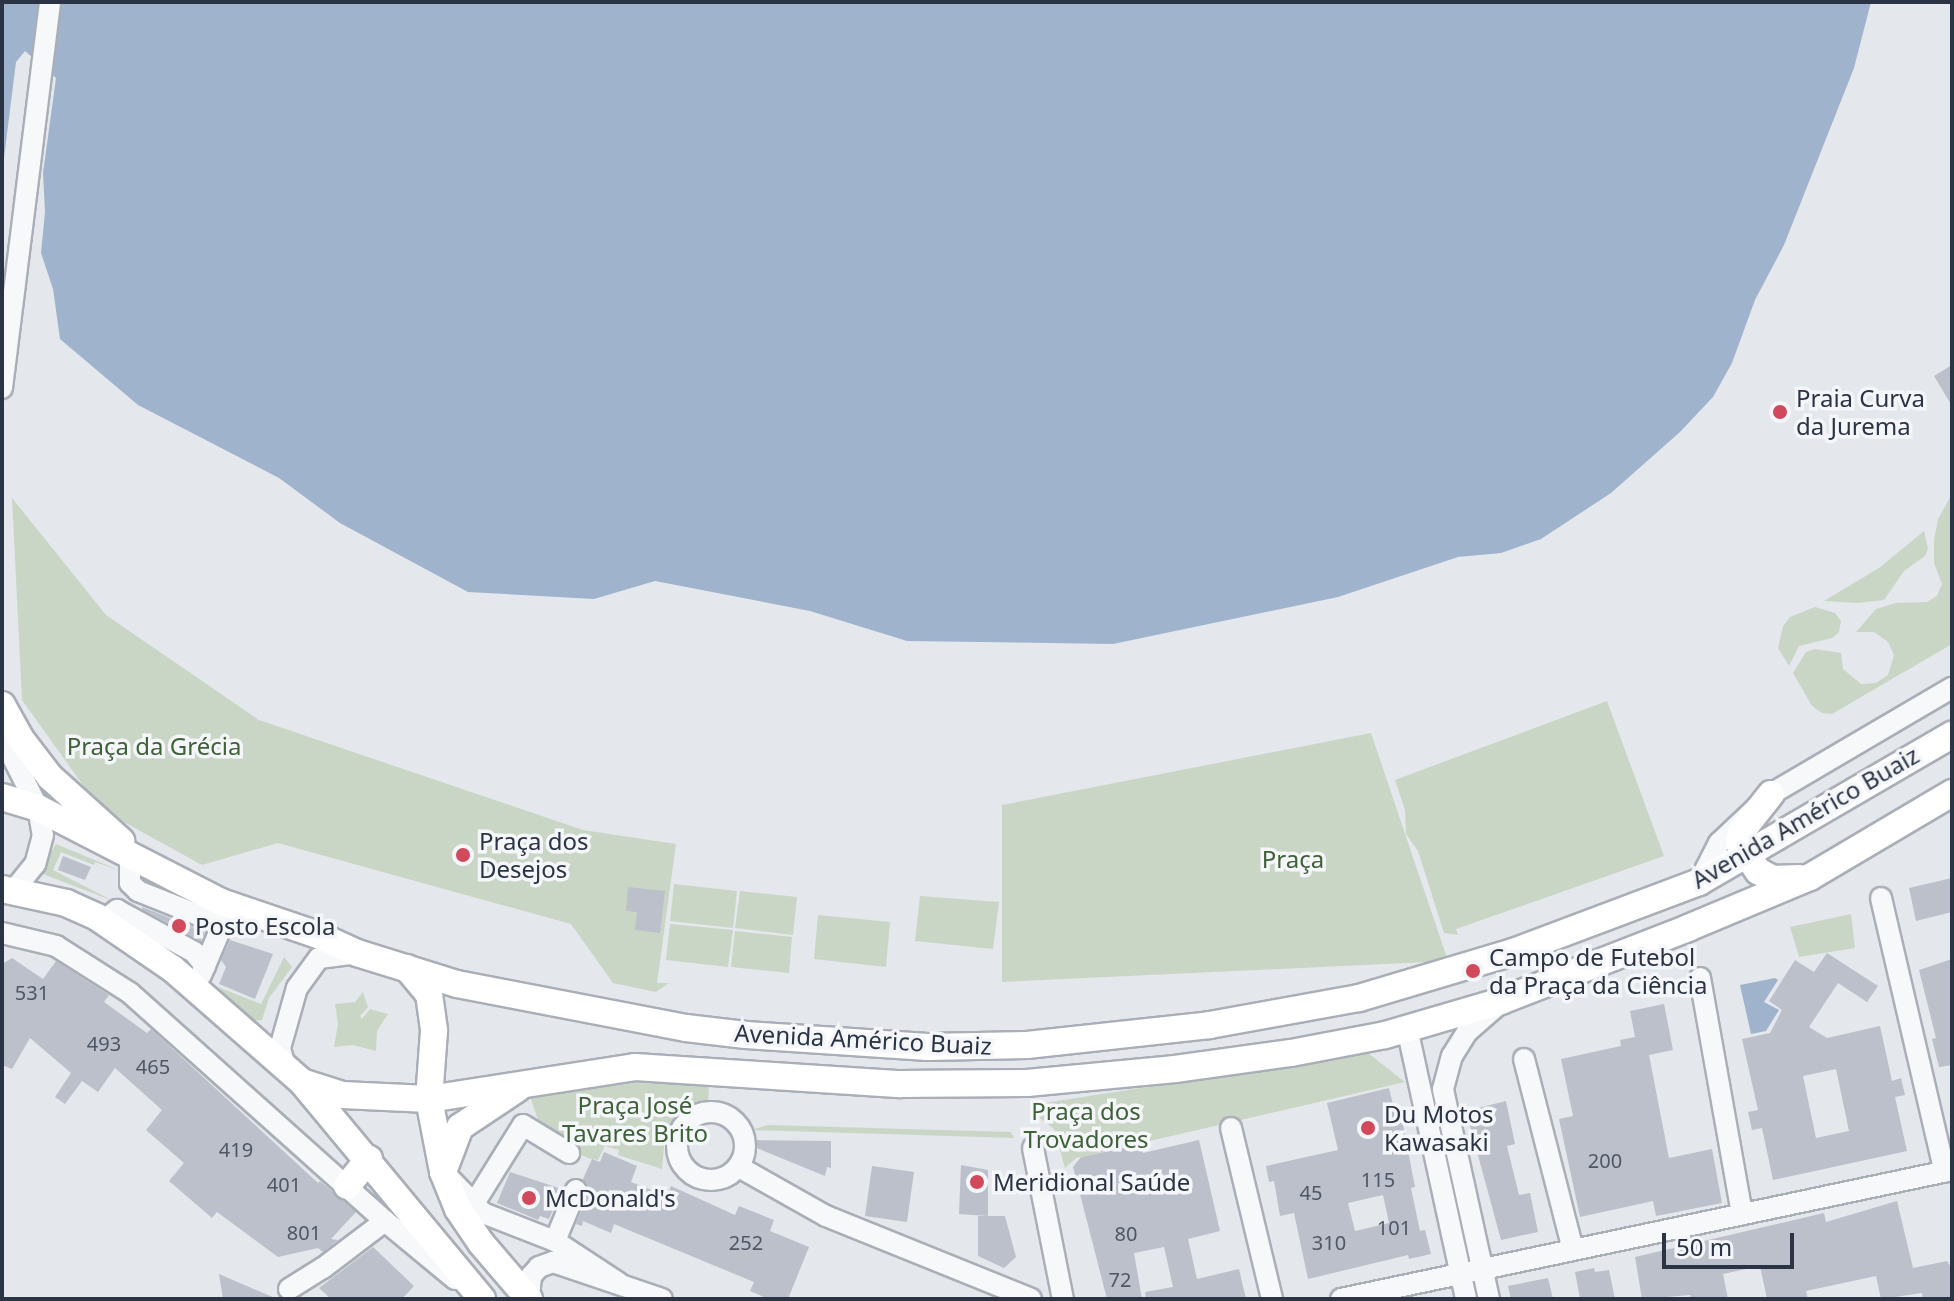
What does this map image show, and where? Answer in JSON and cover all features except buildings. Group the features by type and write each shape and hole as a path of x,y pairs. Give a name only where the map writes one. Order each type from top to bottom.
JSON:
{"main road":[{"path":"2,705 50,777 142,864"},
{"name":"Avenida Américo Buaiz","path":"2,797 38,808 229,912 318,935 357,953 457,984 686,1028 746,1035 942,1047 1082,1042 1210,1025 1359,998 1513,952 1699,882 1925,747 1952,735"},
{"path":"1925,747 1952,750"},
{"name":"Avenida Américo Buaiz","path":"294,1074 342,1095 429,1099 635,1067 900,1084 1027,1083 1232,1062 1385,1035 1501,1001 1810,877 1952,793"},
{"path":"1771,794 1741,832 1739,843 1758,871 1773,879 1810,877"},
{"path":"7,890 66,903 200,977 294,1074 369,1159 481,1299"},
{"path":"1407,1028 1405,1006 1412,997 1513,952"},
{"path":"407,968 429,994 434,1031 429,1099 443,1172 458,1209 481,1243 529,1299"},
{"path":"443,1172 460,1127 528,1082"},
{"path":"347,1186 369,1159"}],"street":[{"path":"2,388 50,2"},
{"path":"1699,882 1719,843 1771,794 1952,688"},
{"path":"2,722 9,750 38,808 41,850 29,874 7,890"},
{"path":"1341,1299 1742,1214 1845,1183 1948,1171 1881,898"},
{"path":"200,977 229,912"},
{"path":"2,933 56,946 130,993 385,1221 481,1299"},
{"path":"294,1074 280,1048 287,1014 297,988 319,958 357,953"},
{"path":"1700,978 1742,1214"},
{"path":"1489,1299 1443,1089 1452,1056 1467,1032 1501,1001"},
{"path":"1407,1028 1466,1299"},
{"path":"1524,1059 1573,1250"},
{"path":"473,1205 523,1125 569,1153"},
{"path":"1231,1128 1272,1299"},
{"path":"1033,1148 1063,1299"},
{"path":"739,1167 826,1216 1031,1299"},
{"path":"443,1172 483,1213 555,1241 619,1283"},
{"path":"555,1241 576,1190"},
{"path":"289,1289 323,1268 385,1221"},
{"path":"529,1299 531,1276 539,1267 553,1262 662,1299"}],"green space":[{"path":"1952,494 1952,644 1832,714 1822,713 1812,706 1793,673 1806,652 1815,649 1841,653 1843,669 1861,684 1876,683 1888,675 1894,655 1888,642 1874,632 1856,632 1876,609 1896,603 1927,602 1937,596 1942,584 1934,563 1934,540 1938,519"},
{"name":"Praça da Grécia","path":"12,498 106,615 259,720 583,830 676,844 657,983 669,983 656,992 613,983 571,924 278,843 202,865 100,809 22,700"},
{"path":"1924,531 1928,549 1925,556 1904,571 1884,600 1857,603 1824,601 1879,568"},
{"path":"1815,607 1835,613 1841,621 1839,632 1832,638 1799,646 1789,666 1778,648 1783,626 1790,617"},
{"path":"1607,701 1664,856 1456,929 1458,935 1444,933 1418,851 1406,834 1405,810 1395,780"},
{"name":"Praça","path":"1371,733 1448,961 1002,982 1002,805"},
{"path":"56,844 121,871 95,862 94,865 61,852 53,870 113,901 43,874 41,869"},
{"path":"674,884 737,891 733,928 670,921"},
{"path":"740,891 797,897 793,935 735,928"},
{"path":"920,896 999,902 993,949 915,941"},
{"path":"1851,914 1855,948 1799,957 1790,927"},
{"path":"818,915 890,922 886,967 814,959"},
{"path":"670,924 733,930 728,967 666,960"},
{"path":"735,931 792,937 789,973 731,967"},
{"path":"284,957 292,967 269,998 262,1020 253,1021 218,987 261,1004"},
{"path":"363,992 368,1007 360,1016 362,1019 370,1009 388,1014 377,1031 376,1051 353,1045 334,1047 338,1024 335,1004 355,1002"},
{"name":"Praça dos Trovadores","path":"1368,1053 1405,1082 1076,1158 1065,1168 1054,1129 1031,1111 1031,1105"},
{"name":"Praça José Tavares Brito","path":"636,1083 709,1085 708,1107 691,1112 665,1136 662,1169 618,1155 619,1150 605,1146 598,1160 588,1158 544,1138 530,1096"},
{"path":"768,1125 1011,1132 1014,1138 751,1130"}],"water":[{"path":"2,2 1871,2 1854,68 1784,245 1755,300 1732,363 1713,397 1680,432 1611,493 1541,539 1501,553 1458,557 1338,597 1113,644 907,641 810,611 655,581 594,599 468,592 340,523 279,478 138,405 60,339 53,289 41,253 45,212 43,173 56,78 25,51 16,62 2,174"},
{"path":"1778,980 1764,1002 1779,1010 1766,1031 1751,1034 1740,985"}],"place":[{"name":"Praia Curva da Jurema","path":"1780,412"},
{"name":"Praça dos Desejos","path":"463,855"},
{"name":"Posto Escola","path":"179,926"},
{"name":"Campo de Futebol da Praça da Ciência","path":"1473,971"},
{"name":"Du Motos Kawasaki","path":"1368,1128"},
{"name":"Meridional Saúde","path":"977,1182"},
{"name":"McDonald's","path":"529,1198"}]}
